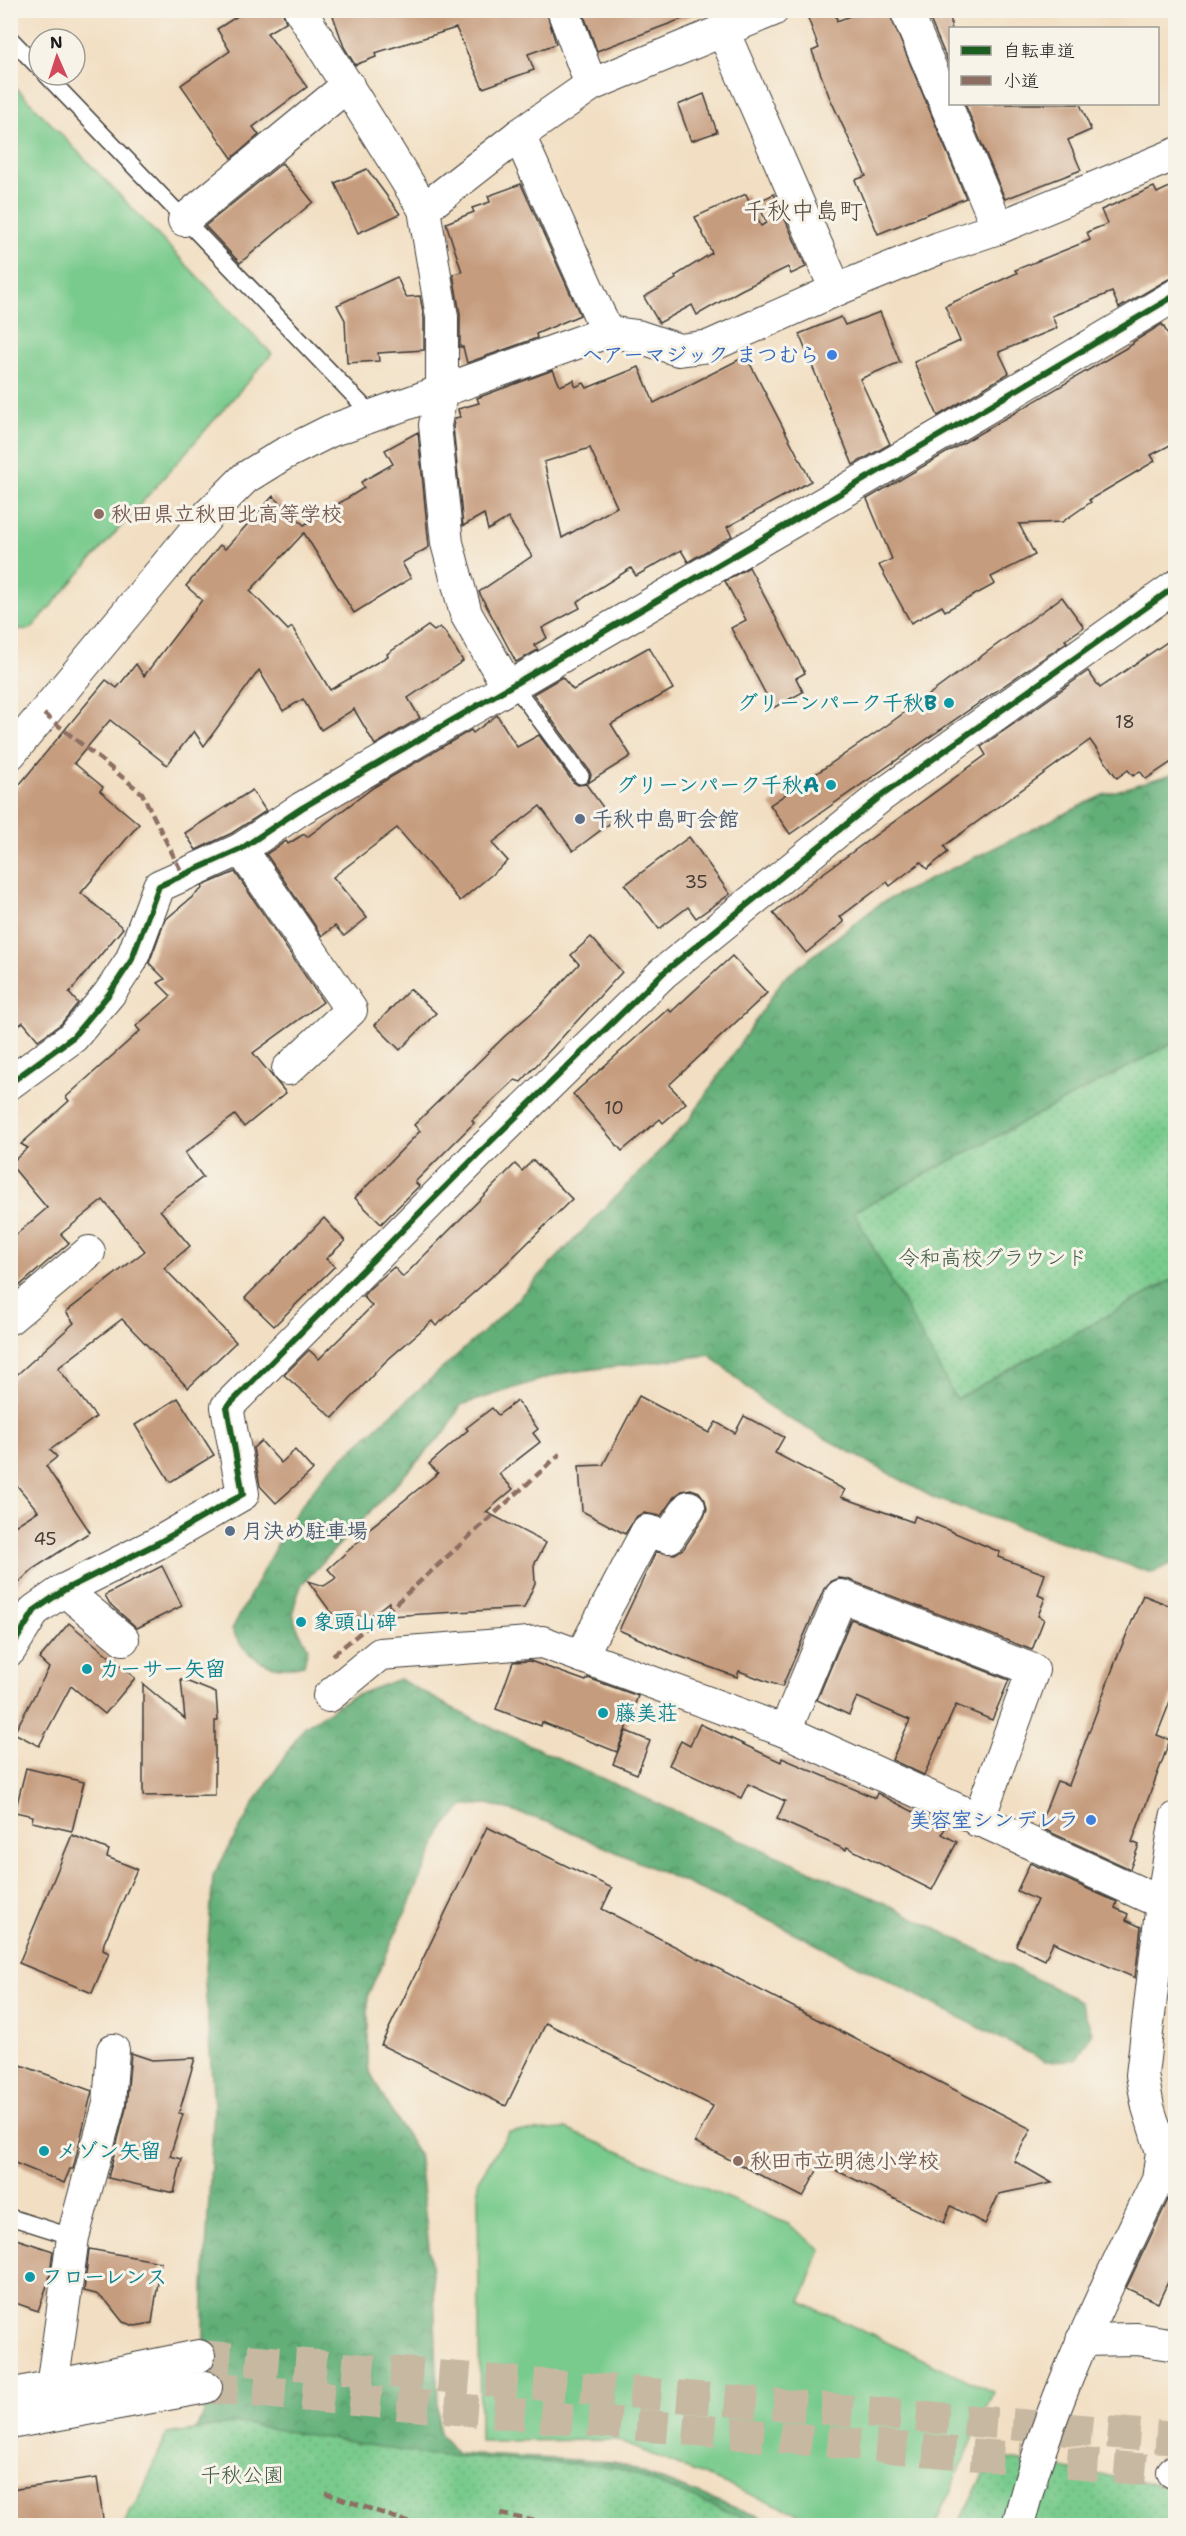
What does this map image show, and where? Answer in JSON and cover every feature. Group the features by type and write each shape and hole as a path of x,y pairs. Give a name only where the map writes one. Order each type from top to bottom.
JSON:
{"street":[{"path":"300,10 424,209 442,317 442,389 435,425 447,543 466,614 510,686"},
{"path":"563,10 591,85"},
{"path":"424,209 519,135 591,85 773,10"},
{"path":"906,10 998,228"},
{"path":"723,31 836,290"},
{"path":"184,220 348,85"},
{"path":"519,135 607,332"},
{"path":"10,754 209,514 245,478 282,454 330,431 442,389 607,332 637,336 679,350 710,346 836,290 939,248 998,228 1176,154"},
{"path":"10,1083 73,1037 109,994 131,961 159,886 241,849 302,808 1176,295"},
{"path":"10,1650 35,1610 64,1590 158,1543 243,1494 227,1407 479,1152 663,973 881,796 1176,586"},
{"path":"241,849 351,1010 288,1069"},
{"path":"10,1318 89,1252"},
{"path":"580,1656 647,1531 669,1537 689,1507"},
{"path":"64,1590 123,1639"},
{"path":"785,1731 841,1596 1033,1670 978,1821"},
{"path":"329,1696 380,1654 542,1642 785,1731 1162,1903"},
{"path":"1018,2526 1026,2493 1082,2340 1158,2179 1162,2152 1148,2107 1142,2075 1162,1903 1176,1818"},
{"path":"50,2401 73,2237 109,2104 113,2049"},
{"path":"1082,2340 1137,2339 1176,2345"},
{"path":"10,2423 50,2401 199,2356"},
{"path":"10,2395 50,2401 206,2387"}],"lane":[{"path":"10,38 27,56"},
{"path":"57,87 373,416"},
{"path":"510,686 581,776"},
{"path":"10,2217 73,2237"}],"green space":[{"name":"秋田県立秋田北高等学校","path":"10,81 272,354 31,629 12,630"},
{"path":"1175,773 1175,1042 854,1212 956,1399 1175,1278 1175,1562 1152,1573 934,1498 773,1410 710,1355 562,1373 461,1405 447,1430 302,1584 295,1603 294,1617 308,1647 304,1665 281,1667 271,1665 252,1656 244,1648 232,1629 289,1522 326,1473 503,1314 690,1119 783,979 881,903 1103,795"},
{"name":"令和高校グラウンド","path":"1175,1042 1175,1278 956,1399 854,1212"},
{"path":"399,1679 467,1716 636,1794 885,1903 1080,2001 1092,2032 1076,2060 1045,2061 769,1920 551,1823 488,1804 463,1806 444,1827 368,1995 368,2068 389,2108 418,2153 434,2290 439,2433 457,2454 614,2462 781,2525 150,2526 189,2440 204,2414 204,2288 214,2107 205,1983 213,1876 256,1800 304,1727 349,1698"},
{"path":"566,2129 788,2224 821,2249 801,2302 993,2392 936,2525 826,2525 616,2440 480,2441 478,2180 509,2132"},
{"name":"千秋公園","path":"239,2423 420,2454 615,2467 761,2525 123,2525 142,2492 167,2434"},
{"path":"992,2456 1175,2488 1175,2525 958,2526"}],"building":[{"path":"247,10 282,10 286,22 267,33 307,87 253,127 259,135 232,158 181,85 230,51 217,29"},
{"path":"331,10 546,10 556,44 528,54 534,70 483,88 456,28 375,53 376,57 355,65 344,47"},
{"path":"582,10 697,10 698,13 597,51"},
{"path":"805,10 835,10 837,21 866,10 888,10 966,198 878,234 855,180 866,176 829,96 812,51 819,48"},
{"path":"926,10 951,10 949,64"},
{"path":"704,94 717,132 691,141 678,105"},
{"path":"965,105 1080,105 1091,130 1068,140 1081,170 1005,199"},
{"path":"282,163 313,202 240,263 205,226"},
{"path":"367,169 400,214 358,233 335,183"},
{"path":"521,184 580,315 536,334 537,338 467,363 463,347 460,347 460,314 453,274 462,272 446,223 474,212 472,208 490,202 488,196"},
{"path":"1176,184 1176,277 1119,308 1112,292 1052,316 1057,328 999,352 1009,373 938,416 914,362 960,341 945,306 1017,273 1015,270 1090,240 1087,232 1107,224 1101,210 1154,187 1157,193"},
{"path":"746,194 761,226 767,223 757,202 774,194 806,267 791,274 788,267 697,315 692,305 659,323 644,297 676,279 675,276 712,253 695,217"},
{"path":"397,277 406,297 420,296 424,318 424,350 378,353 379,361 347,363 345,320 337,305"},
{"path":"880,312 900,362 860,379 890,444 853,465 799,334 841,317 845,325"},
{"path":"1162,324 1176,348 1176,442 1151,455 1155,461 1089,500 1091,502 1062,522 1019,524 1035,555 991,577 995,584 945,611 942,606 911,623 879,565 892,559 867,499 1133,344"},
{"path":"746,356 811,481 727,527 732,536 688,562 681,550 636,576 631,568 577,602 580,608 542,628 547,638 534,645 538,650 516,662 479,592 532,556 508,518 488,530 484,514 463,526 453,426 455,418 460,417 458,409 479,403 477,398 553,370 560,386 574,380 575,387 584,383 587,388 639,367 654,403","holes":["590,448 617,507 562,538 544,462"]},
{"path":"418,432 429,547 402,563 411,578 354,613 304,533 250,591 288,630 292,627 330,690 388,656 387,654 428,626 434,631 440,627 445,632 463,661 408,698 420,718 375,745 354,709 321,730 303,699 283,711 259,670 204,746 194,731 167,765 110,720 74,763 103,787 100,791 139,824 81,893 123,928 69,993 78,1003 61,1024 38,1040 23,1022 10,1033 10,796 106,680 117,688 136,664 144,676 202,600 186,586 220,545 225,549 273,496 304,525 364,488 361,482 393,464 385,450"},
{"path":"749,567 805,673 796,678 803,692 773,708 731,628 746,620 725,581"},
{"path":"1062,597 1084,627 1065,640 1067,642 790,834 770,805 886,726"},
{"path":"1176,636 1176,759 1146,779 1140,771 1133,776 1128,770 1117,778 1090,740 944,846 948,852 927,869 921,862 890,886 887,882 840,917 844,922 806,953 773,913 811,882 986,755 981,747 1088,671 1100,688"},
{"path":"649,647 673,689 611,724 631,756 588,783 591,775 589,770 533,694 562,677 573,690"},
{"path":"497,715 517,747 539,735 573,782 578,785 586,784 613,821 573,851 540,806 492,843 508,861 460,901 397,828 333,877 367,918 344,936 335,926 322,936 266,854 286,841 288,844 304,834 307,837 374,787 471,730 473,733"},
{"path":"252,790 266,811 232,833 196,850 185,833"},
{"path":"689,837 730,894 696,918 688,907 659,929 625,885"},
{"path":"235,872 323,1002 253,1053 286,1093 244,1127 235,1115 185,1153 203,1177 160,1210 190,1246 164,1268 236,1342 188,1388 122,1319 58,1368 96,1417 50,1450 57,1457 46,1466 90,1532 33,1569 10,1591 10,1529 38,1511 10,1477 10,1381 74,1323 66,1312 145,1251 103,1200 61,1234 69,1243 10,1294 10,1240 47,1208 10,1164 28,1148 21,1144 69,1101 66,1097 140,1031 136,1026 171,996 158,983 165,979 149,963 165,920 203,888 202,886"},
{"path":"591,937 622,972 521,1082 515,1080 472,1120 474,1123 415,1182 419,1186 381,1224 355,1198 420,1131 414,1125 505,1036 540,1006 579,964 571,955"},
{"path":"732,956 767,993 669,1085 686,1103 663,1123 660,1119 622,1151 573,1094 668,1009 671,1012"},
{"path":"410,989 436,1013 400,1050 375,1025"},
{"path":"533,1160 572,1199 505,1265 436,1326 432,1321 385,1362 333,1418 284,1375 309,1350 319,1359 372,1306 363,1296 369,1289 394,1267 403,1277 515,1164 522,1171"},
{"path":"324,1218 345,1241 326,1259 335,1266 274,1326 245,1298"},
{"path":"639,1396 709,1433 716,1422 735,1433 744,1416 784,1437 775,1453 845,1490 841,1497 913,1522 915,1516 1000,1552 998,1557 1045,1574 1038,1595 1045,1598 1038,1616 1044,1619 1032,1650 847,1579 839,1578 830,1582 824,1589 782,1687 739,1671 737,1677 676,1655 619,1630 656,1552 675,1554 684,1548 707,1509 705,1500 699,1492 691,1489 682,1491 674,1497 661,1516 644,1513 637,1516 625,1534 582,1511 579,1466 603,1465"},
{"path":"178,1398 214,1455 170,1482 135,1425"},
{"path":"517,1401 538,1429 533,1433 540,1442 499,1474 513,1489 486,1512 546,1543 534,1565 535,1583 524,1608 389,1616 389,1602 369,1617 353,1617 341,1626 308,1581 324,1586 336,1578 328,1569 362,1538 360,1536 438,1473 429,1464 468,1430 466,1428 492,1408 498,1415"},
{"path":"261,1441 281,1463 295,1450 313,1470 276,1503 260,1486 253,1448"},
{"path":"162,1566 182,1606 137,1628 110,1604 105,1595"},
{"path":"1143,1595 1176,1608 1176,1686 1157,1735 1170,1740 1132,1842 1139,1845 1130,1869 1039,1827 1057,1781 1069,1785"},
{"path":"851,1619 1009,1680 992,1720 956,1705 924,1775 892,1760 910,1720 857,1697 849,1715 817,1700"},
{"name":"カーサー矢留","path":"69,1623 135,1678 105,1714 71,1686 39,1746 14,1733 49,1668 39,1659"},
{"path":"530,1661 638,1696 617,1752 542,1722 541,1726 496,1709 513,1662"},
{"path":"181,1679 216,1693 218,1721 215,1721 215,1795 143,1796 143,1684 185,1719"},
{"path":"700,1724 781,1762 782,1758 875,1798 877,1793 945,1828 942,1834 957,1842 932,1890 847,1847 846,1850 777,1819 785,1801 748,1784 741,1798 669,1765 681,1741 690,1746"},
{"path":"626,1731 650,1741 637,1774 613,1764"},
{"path":"26,1768 84,1782 72,1831 32,1822 33,1816 15,1812"},
{"path":"487,1827 612,1888 602,1909 1031,2129 1014,2161 1052,2183 999,2194 985,2224 951,2206 944,2223 821,2163 803,2197 695,2142 713,2106 546,2023 506,2106 381,2045"},
{"path":"72,1835 109,1850 107,1857 137,1869 104,1943 103,1950 109,1953 92,1993 19,1963"},
{"path":"1030,1863 1117,1902 1115,1908 1128,1914 1126,1920 1141,1927 1135,1978 1053,1942 1045,1960 1016,1946 1037,1900 1017,1891"},
{"path":"131,2053 152,2060 195,2058 179,2113 183,2114 170,2156 182,2159 174,2193 108,2178 126,2108"},
{"path":"10,2061 92,2091 73,2169 70,2169 64,2183 10,2161"},
{"path":"1176,2183 1176,2265 1158,2303 1126,2288"},
{"name":"フローレンス","path":"10,2237 53,2251 49,2280 38,2311 10,2301"},
{"path":"89,2249 161,2262 152,2323 135,2326 123,2322 107,2302 96,2294 84,2291"},
{"path":"97,2478 104,2526 10,2526 10,2490"}],"tunnel":[{"path":"199,2356 1176,2438"},
{"path":"206,2387 1173,2472"}],"marked path":[{"path":"44,714 142,793 183,875"},
{"path":"333,1655 393,1606 560,1454"},
{"path":"325,2493 419,2526"},
{"path":"500,2514 561,2526"}],"cycle path":[{"path":"10,1083 73,1037 109,994 131,961 159,886 241,849 302,808 1176,295"},
{"path":"10,1650 35,1610 64,1590 158,1543 243,1494 227,1407 479,1153 663,973 881,796 1176,586"}],"place":[{"name":"ヘアーマジック まつむら","path":"832,355"},
{"name":"秋田県立秋田北高等学校","path":"99,514"},
{"name":"グリーンパーク千秋B","path":"949,703"},
{"name":"グリーンパーク千秋A","path":"831,785"},
{"name":"千秋中島町会館","path":"580,819"},
{"name":"月決め駐車場","path":"230,1531"},
{"name":"象頭山碑","path":"301,1622"},
{"name":"カーサー矢留","path":"87,1669"},
{"name":"藤美荘","path":"603,1713"},
{"name":"美容室シンデレラ","path":"1091,1820"},
{"name":"メゾン矢留","path":"44,2151"},
{"name":"秋田市立明徳小学校","path":"738,2161"},
{"name":"フローレンス","path":"30,2277"}],"district":[{"name":"千秋中島町","path":"803,211"}]}
